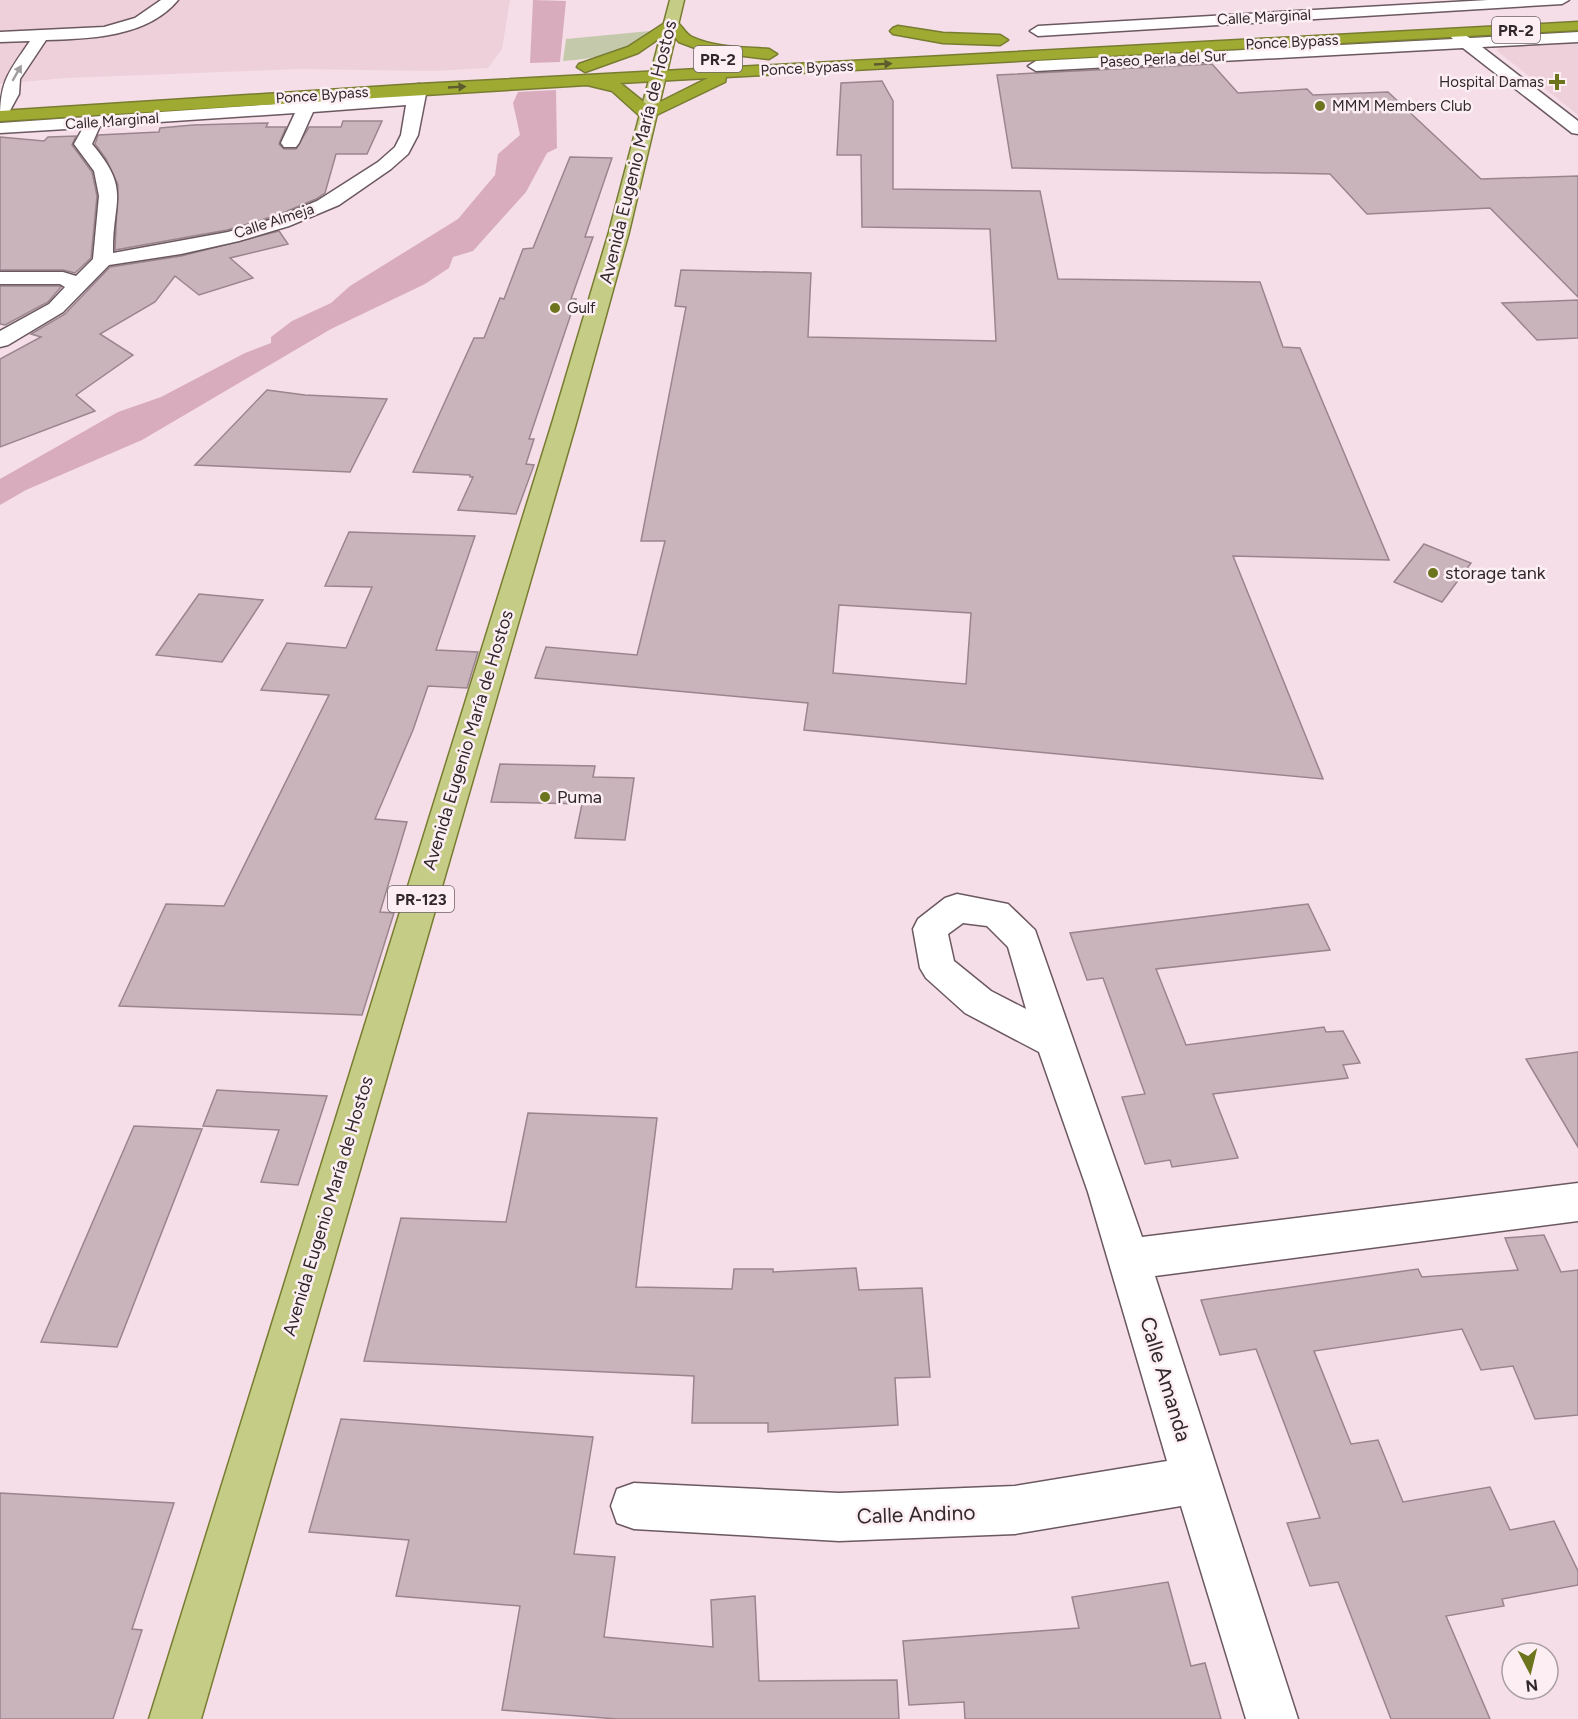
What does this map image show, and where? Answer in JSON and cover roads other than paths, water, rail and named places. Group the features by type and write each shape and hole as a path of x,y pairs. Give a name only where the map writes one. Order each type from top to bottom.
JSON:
{"highway":[{"name":"Ponce Bypass","path":"0,115 417,95 571,81 783,55 1036,36 1578,11"},
{"path":"585,67 633,50 671,23 684,39 708,48 783,55"},
{"name":"Ponce Bypass","path":"339,78 585,67 757,71 1460,38 1578,26"},
{"path":"898,31 943,38 1036,36"},
{"path":"961,61 1036,66"},
{"path":"571,81 617,87 648,114 715,80 757,71"}],"main road":[{"name":"Avenida Eugenio María de Hostos","path":"175,1719 620,232 677,0"}],"street":[{"path":"2,39 42,34 96,32 116,28 136,22 171,0"},
{"name":"Calle Marginal","path":"1036,36 1562,0"},
{"path":"1436,18 1578,129"},
{"path":"0,115 11,94 12,79 42,34"},
{"name":"Paseo Perla del Sur","path":"1036,66 1460,38 1578,37"},
{"name":"Calle Marginal","path":"0,128 306,108 417,95"},
{"name":"Calle Almeja","path":"103,260 181,248 309,212 350,189 388,163 406,145 417,95"},
{"path":"290,143 306,108"},
{"path":"219,131 224,113"},
{"path":"0,340 56,308 103,260 101,244 110,199 104,173 83,144 94,122"},
{"path":"0,278 63,278 79,285"},
{"name":"Calle Amanda","path":"1054,1042 1108,1192 1272,1719"},
{"path":"1129,1259 1578,1202"},
{"name":"Calle Andino","path":"634,1506 839,1517 1015,1510 1196,1480"}],"place":[{"name":"Hospital Damas","path":"1557,82"},
{"name":"MMM Members Club","path":"1320,106"},
{"name":"Gulf","path":"555,308"},
{"name":"storage tank","path":"1433,573"},
{"name":"Puma","path":"545,797"}]}
